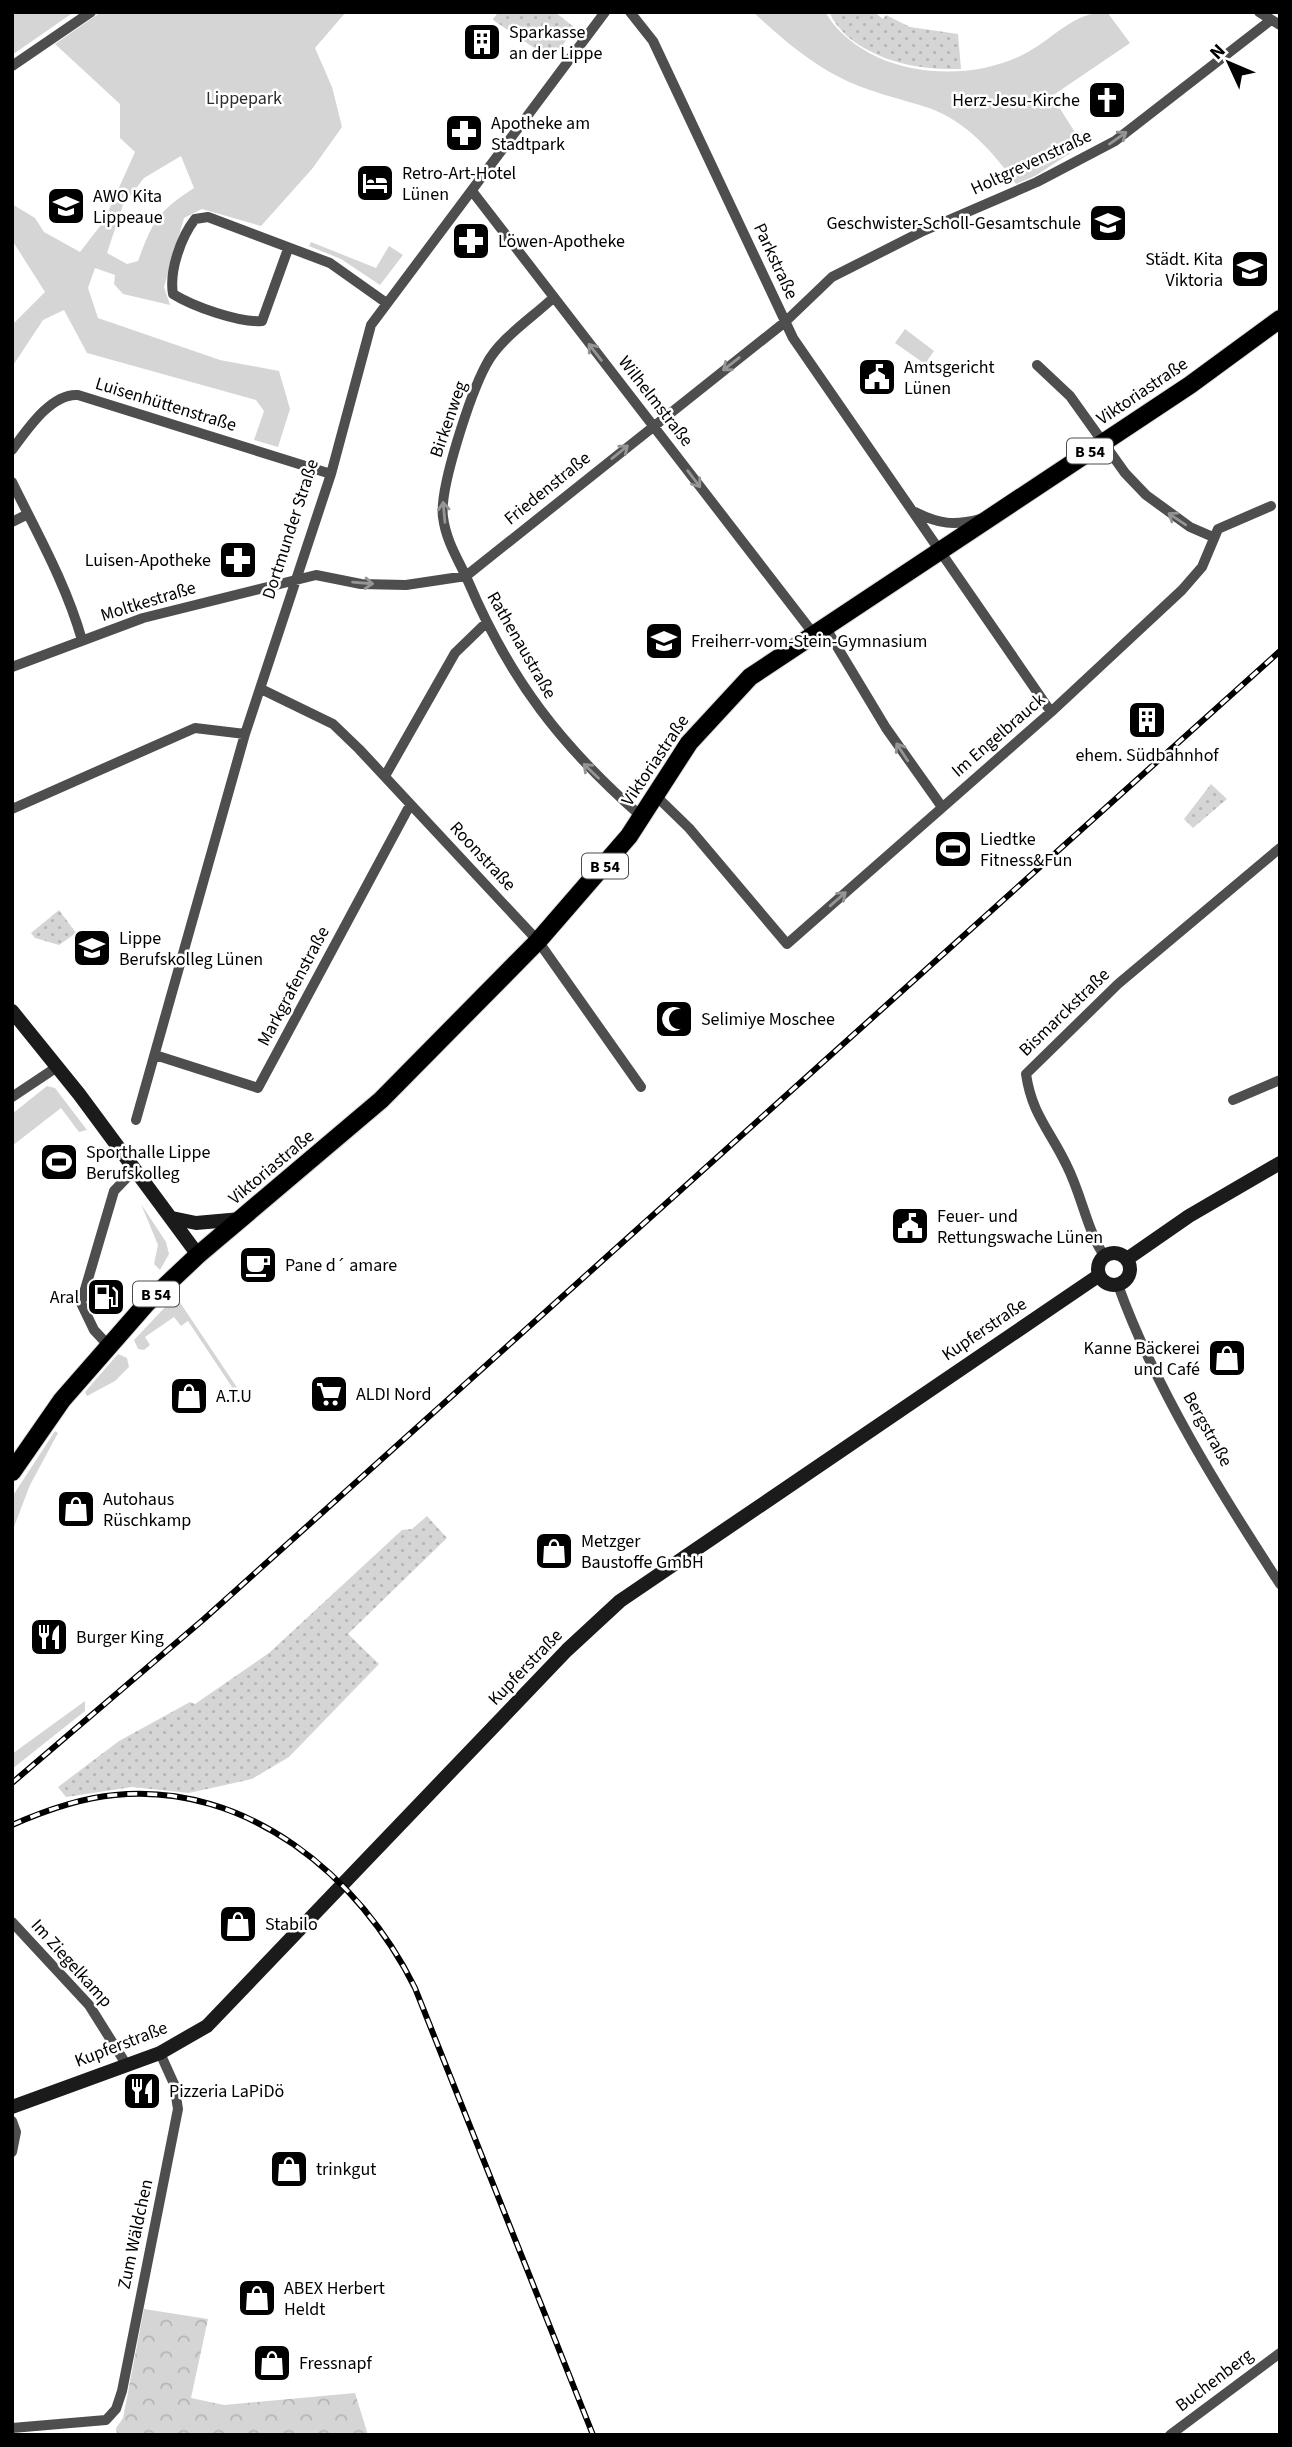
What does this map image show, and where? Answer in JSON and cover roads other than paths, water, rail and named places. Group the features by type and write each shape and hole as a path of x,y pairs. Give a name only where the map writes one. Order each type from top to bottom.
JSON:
{"main road":[{"name":"Viktoriastraße","path":"198,1255 381,1100 538,941 615,854 642,817 688,743 728,697 750,677 1103,442 1280,319"},
{"name":"B 54","path":"12,1472 62,1399 108,1345 198,1255"}],"street":[{"path":"12,66 91,12"},
{"name":"Dortmunder Straße","path":"136,1120 245,734 331,474 371,325 385,302 472,191 605,12"},
{"name":"Parkstraße","path":"630,12 653,41 785,322 1051,712"},
{"path":"1259,12 1275,23"},
{"name":"Holtgrevenstraße","path":"785,322 832,277 921,232 1037,182 1115,141 1275,23"},
{"name":"Wilhelmstraße","path":"472,191 652,425 819,629 942,807"},
{"path":"288,249 262,321 251,322 183,301 173,293 170,281 188,229 195,219 208,217 330,263 385,302"},
{"name":"Birkenweg","path":"466,576 451,549 443,516 443,488 451,462 486,364 553,298"},
{"name":"Friedenstraße","path":"466,576 652,425 785,322"},
{"path":"1037,365 1070,396 1125,473 1146,495 1190,527 1213,537 1224,524 1271,506"},
{"name":"Luisenhüttenstraße","path":"12,450 56,400 66,394 78,395 331,474"},
{"path":"12,482 72,606 82,640"},
{"path":"912,511 943,524 959,525 989,517"},
{"path":"12,523 28,514"},
{"name":"Im Engelbrauck","path":"655,795 689,828 787,944 1051,712 1192,579 1208,556 1213,537"},
{"path":"296,579 316,575 360,584 406,585 466,576"},
{"name":"Rathenaustraße","path":"466,576 486,623 528,696 585,766 642,817"},
{"name":"Moltkestraße","path":"12,667 143,618 296,579"},
{"path":"385,776 455,653 486,623"},
{"name":"Roonstraße","path":"261,689 333,724 385,776 538,941 641,1087"},
{"path":"12,809 195,728 245,734"},
{"name":"Markgrafenstraße","path":"155,1055 258,1088 410,806"},
{"name":"Bismarckstraße","path":"1104,1256 1086,1222 1068,1168 1030,1102 1026,1074 1118,984 1280,848"},
{"path":"12,1012 57,1067 198,1255"},
{"path":"12,1097 57,1067"},
{"path":"1233,1100 1280,1080"},
{"path":"1127,1259 1189,1216 1280,1163"},
{"path":"108,1345 94,1330 81,1303 114,1191 135,1169"},
{"path":"172,1218 196,1223 241,1219"},
{"path":"1116,1253 1127,1259 1129,1275 1118,1285 1104,1283 1098,1276 1098,1264 1104,1256 1116,1253"},
{"name":"Kupferstraße","path":"12,2107 160,2053 196,2035 216,2019 560,1657 620,1601 1098,1276"},
{"name":"Bergstraße","path":"1118,1285 1133,1324 1188,1431 1280,1584"},
{"name":"Im Ziegelkamp","path":"12,1922 89,2006 126,2064"},
{"name":"Zum Wäldchen","path":"12,2428 106,2420 116,2409 122,2391 178,2109 174,2084 160,2053"},
{"path":"12,2121 16,2132 12,2152"},
{"name":"Buchenberg","path":"1170,2435 1280,2353"}],"railway":[{"path":"12,1783 204,1619 1280,651"},
{"path":"12,1825 49,1810 89,1799 115,1795 164,1795 210,1804 253,1821 294,1845 331,1874 363,1909 392,1947 415,1988 593,2435"}],"place":[{"name":"Sparkasse an der Lippe","path":"482,42"},
{"name":"Herz-Jesu-Kirche","path":"1107,100"},
{"name":"Apotheke am Stadtpark","path":"464,133"},
{"name":"Retro-Art-Hotel Lünen","path":"375,183"},
{"name":"AWO Kita Lippeaue","path":"66,206"},
{"name":"Geschwister-Scholl-Gesamtschule","path":"1108,223"},
{"name":"Löwen-Apotheke","path":"471,241"},
{"name":"Städt. Kita Viktoria","path":"1250,269"},
{"name":"Amtsgericht Lünen","path":"877,377"},
{"name":"Luisen-Apotheke","path":"238,560"},
{"name":"Freiherr-vom-Stein-Gymnasium","path":"664,641"},
{"name":"ehem. Südbahnhof","path":"1147,720"},
{"name":"Liedtke Fitness&Fun","path":"953,849"},
{"name":"Lippe Berufskolleg Lünen","path":"92,948"},
{"name":"Selimiye Moschee","path":"674,1019"},
{"name":"Sporthalle Lippe Berufskolleg","path":"59,1162"},
{"name":"Feuer- und Rettungswache Lünen","path":"910,1226"},
{"name":"Pane d´ amare","path":"258,1265"},
{"name":"Aral","path":"106,1297"},
{"name":"Kanne Bäckerei und Café","path":"1227,1358"},
{"name":"ALDI Nord","path":"329,1394"},
{"name":"A.T.U","path":"189,1396"},
{"name":"Autohaus Rüschkamp","path":"76,1509"},
{"name":"Metzger Baustoffe GmbH","path":"554,1551"},
{"name":"Burger King","path":"49,1637"},
{"name":"Stabilo","path":"238,1924"},
{"name":"Pizzeria LaPiDö","path":"142,2091"},
{"name":"trinkgut","path":"289,2169"},
{"name":"ABEX Herbert Heldt","path":"257,2298"},
{"name":"Fressnapf","path":"272,2363"}],"park label":[{"name":"Lippepark","path":"244,98"}]}
